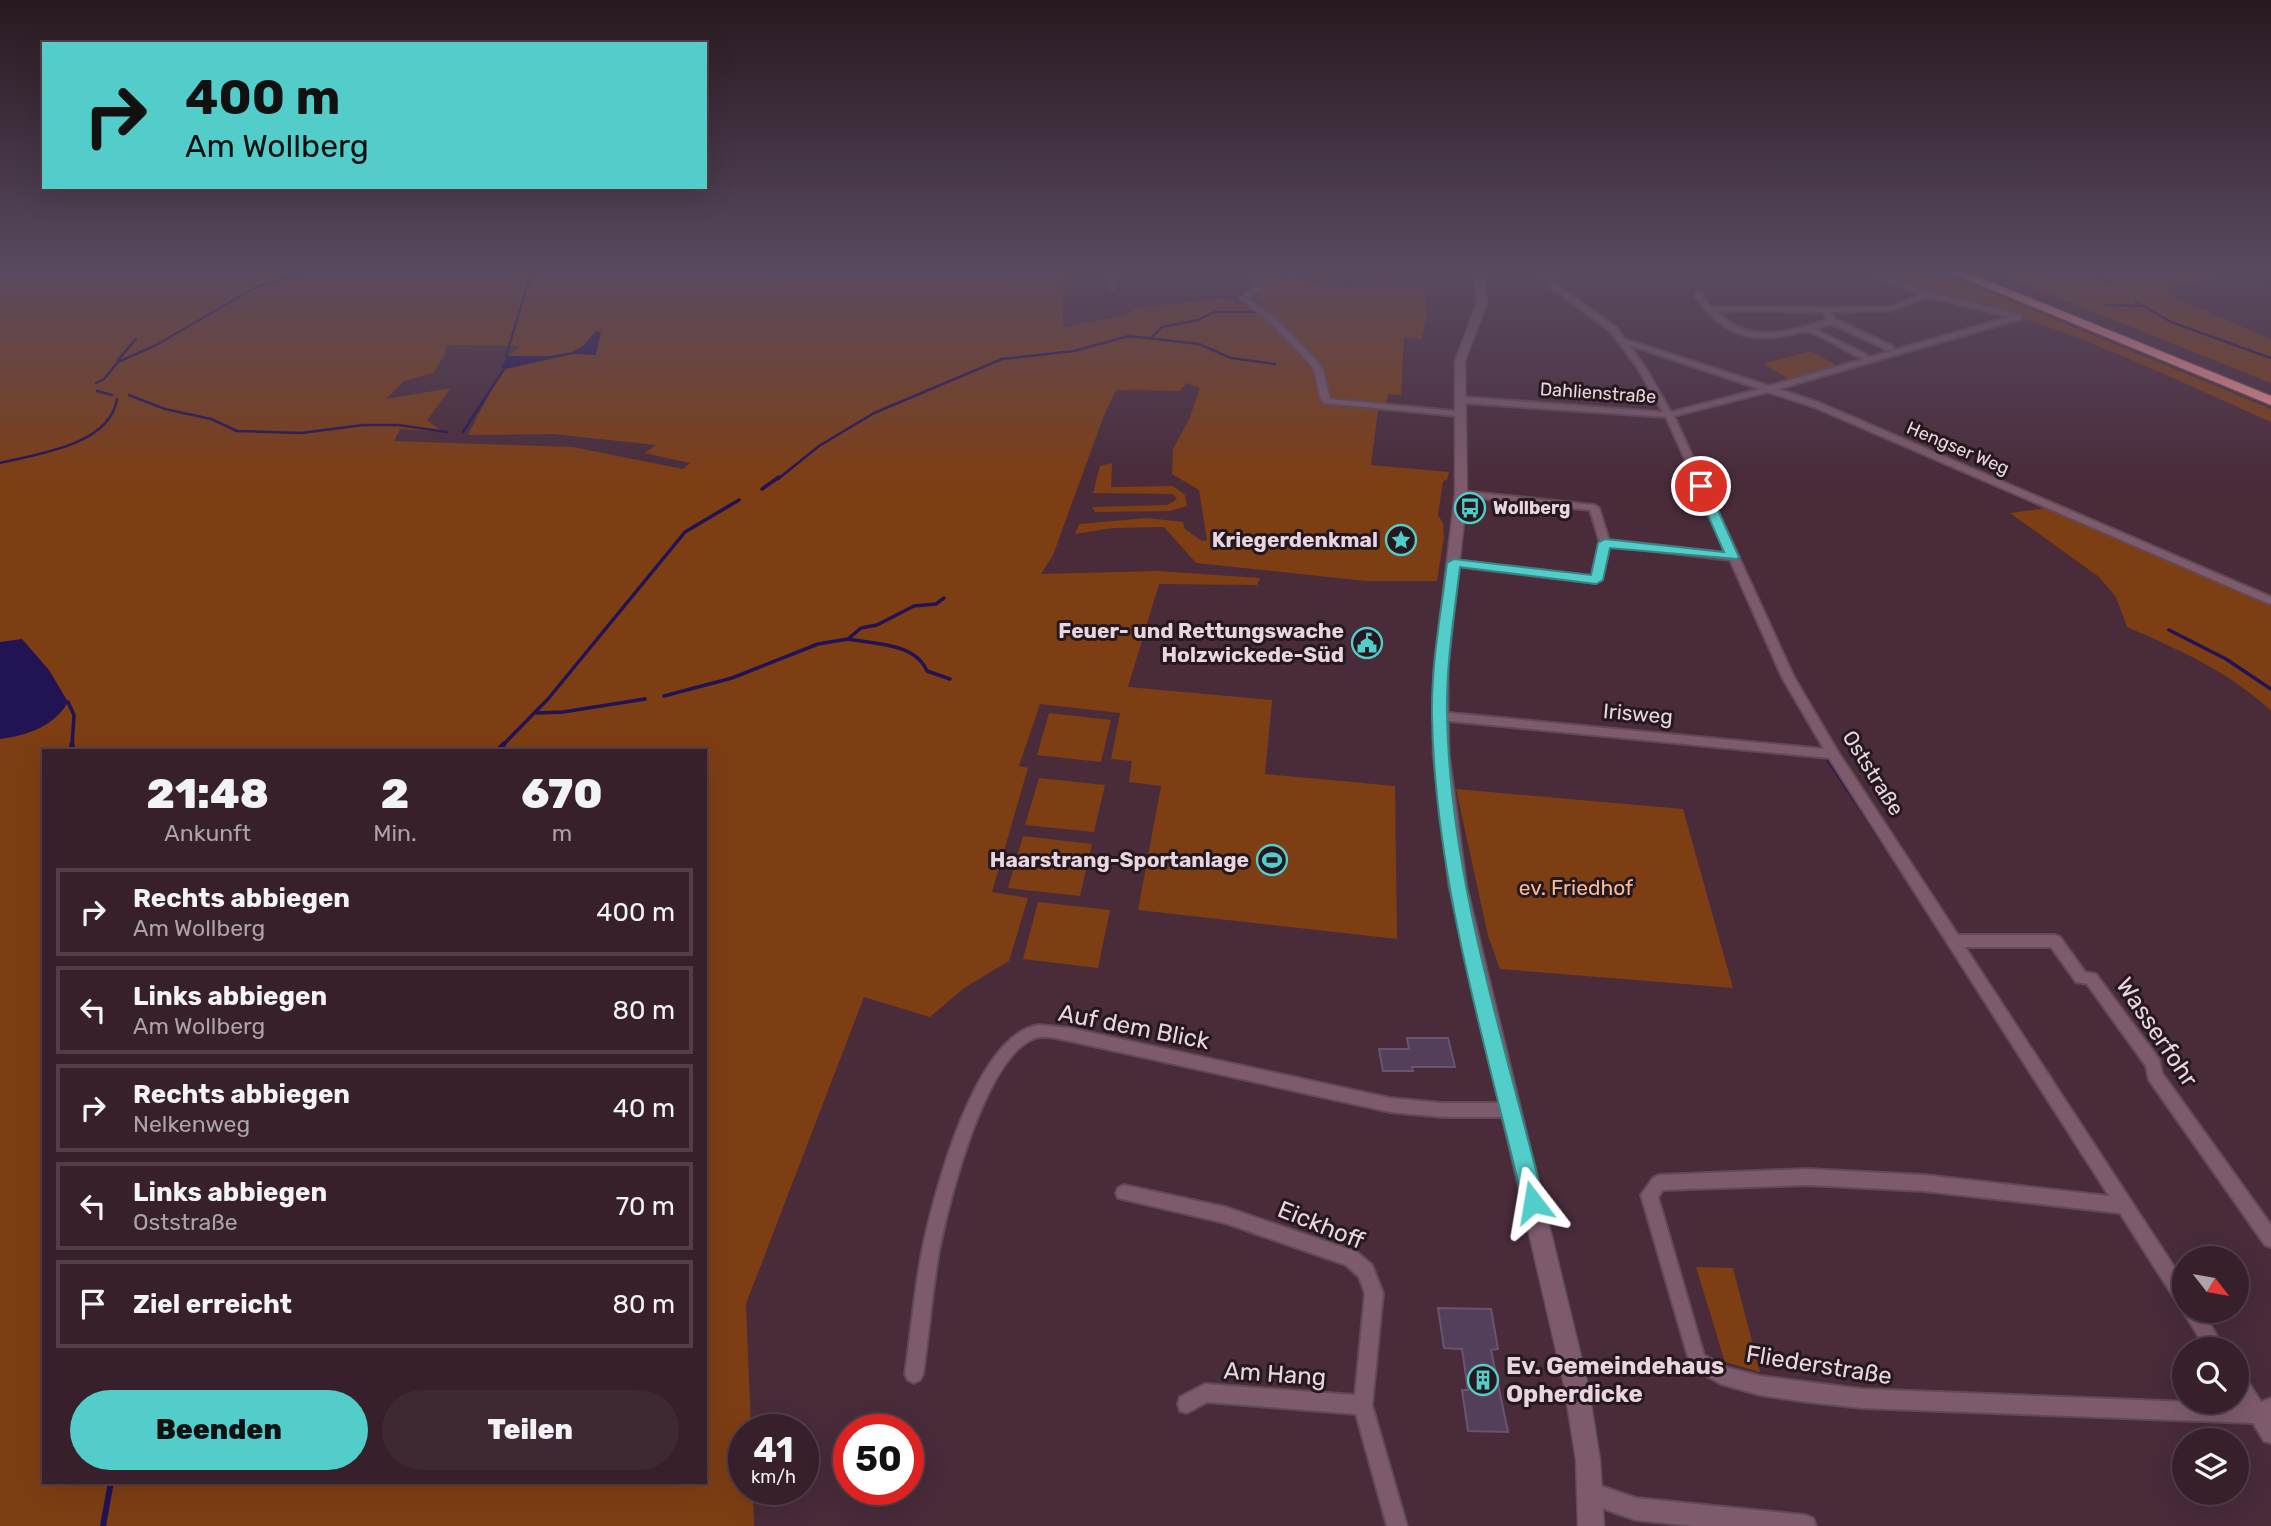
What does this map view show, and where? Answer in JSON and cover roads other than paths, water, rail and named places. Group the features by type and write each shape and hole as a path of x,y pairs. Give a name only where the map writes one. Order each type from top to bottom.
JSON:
{"highway":[{"path":"2124,341 2271,401"},
{"path":"2150,341 2271,390"}],"main road":[{"path":"1466,341 1462,352 1461,494 1441,667 1439,716 1444,795 1458,887 1576,1385 1592,1494 1591,1526"}],"street":[{"path":"1295,341 1313,359 1327,401 1454,414"},
{"name":"Oststraße","path":"1625,341 1669,415 1788,677 1833,754 2172,1279"},
{"name":"Hengser Weg","path":"1626,341 1770,388 1872,428 2271,601"},
{"path":"1834,341 1864,357"},
{"path":"1875,341 1890,348"},
{"name":"Dahlienstraße","path":"1463,400 1669,415 1933,341"},
{"path":"1454,563 1596,580 1605,543 1594,508 1461,494"},
{"path":"1605,543 1733,557"},
{"name":"Irisweg","path":"1439,716 1833,754"},
{"name":"Wasserfohr","path":"1955,940 2055,941 2081,978 2091,978 2154,1064 2154,1075 2271,1239"},
{"name":"Auf dem Blick","path":"914,1374 934,1233 966,1130 991,1070 1002,1054 1031,1032 1062,1034 1202,1062 1375,1102 1428,1111 1511,1110"},
{"name":"Fliederstraße","path":"2125,1206 1924,1182 1807,1177 1658,1183 1649,1195 1697,1361 1705,1369 1754,1383 1870,1401 2264,1410"},
{"name":"Eickhoff","path":"1124,1193 1225,1215 1351,1258 1366,1271 1374,1293 1363,1405 1397,1526"},
{"name":"Am Hang","path":"1187,1404 1205,1393 1363,1405"},
{"path":"2249,1394 2264,1410 2271,1434"},
{"path":"1592,1494 1636,1509 1805,1526"}],"waterway":[{"path":"118,360 134,341"},
{"path":"96,383 104,379 118,362 163,341"},
{"path":"506,356 510,341"},
{"path":"778,479 819,446 874,413 1002,359 1074,351 1110,341"},
{"path":"1175,341 1199,344 1231,358 1275,364"},
{"path":"2224,341 2271,358"},
{"path":"463,432 504,369"},
{"path":"97,391 112,395"},
{"path":"129,395 165,409 211,419 237,431 301,433 363,425 398,425 447,432"},
{"path":"0,463 52,451 87,437 112,415 117,399"},
{"path":"762,489 779,477"},
{"path":"502,746 548,699 685,532 739,500"},
{"path":"848,639 861,628 877,625 914,606 936,604 944,598"},
{"path":"2169,630 2226,659 2271,689"},
{"path":"664,696 732,678 818,644 848,639"},
{"path":"848,639 904,650 921,662 927,671 950,679"},
{"path":"536,713 563,712 645,699"},
{"path":"68,702 74,715 72,746"},
{"path":"499,749 502,746"},
{"path":"1826,755 1885,845"},
{"path":"103,1526 111,1484"}],"place":[{"name":"Wollberg","path":"1470,508"},
{"name":"Kriegerdenkmal","path":"1401,540"},
{"name":"Feuer- und Rettungswache Holzwickede-Süd","path":"1367,643"},
{"name":"Haarstrang-Sportanlage","path":"1272,860"},
{"name":"Ev. Gemeindehaus Opherdicke","path":"1483,1380"}],"park label":[{"name":"ev. Friedhof","path":"1576,888"}]}
